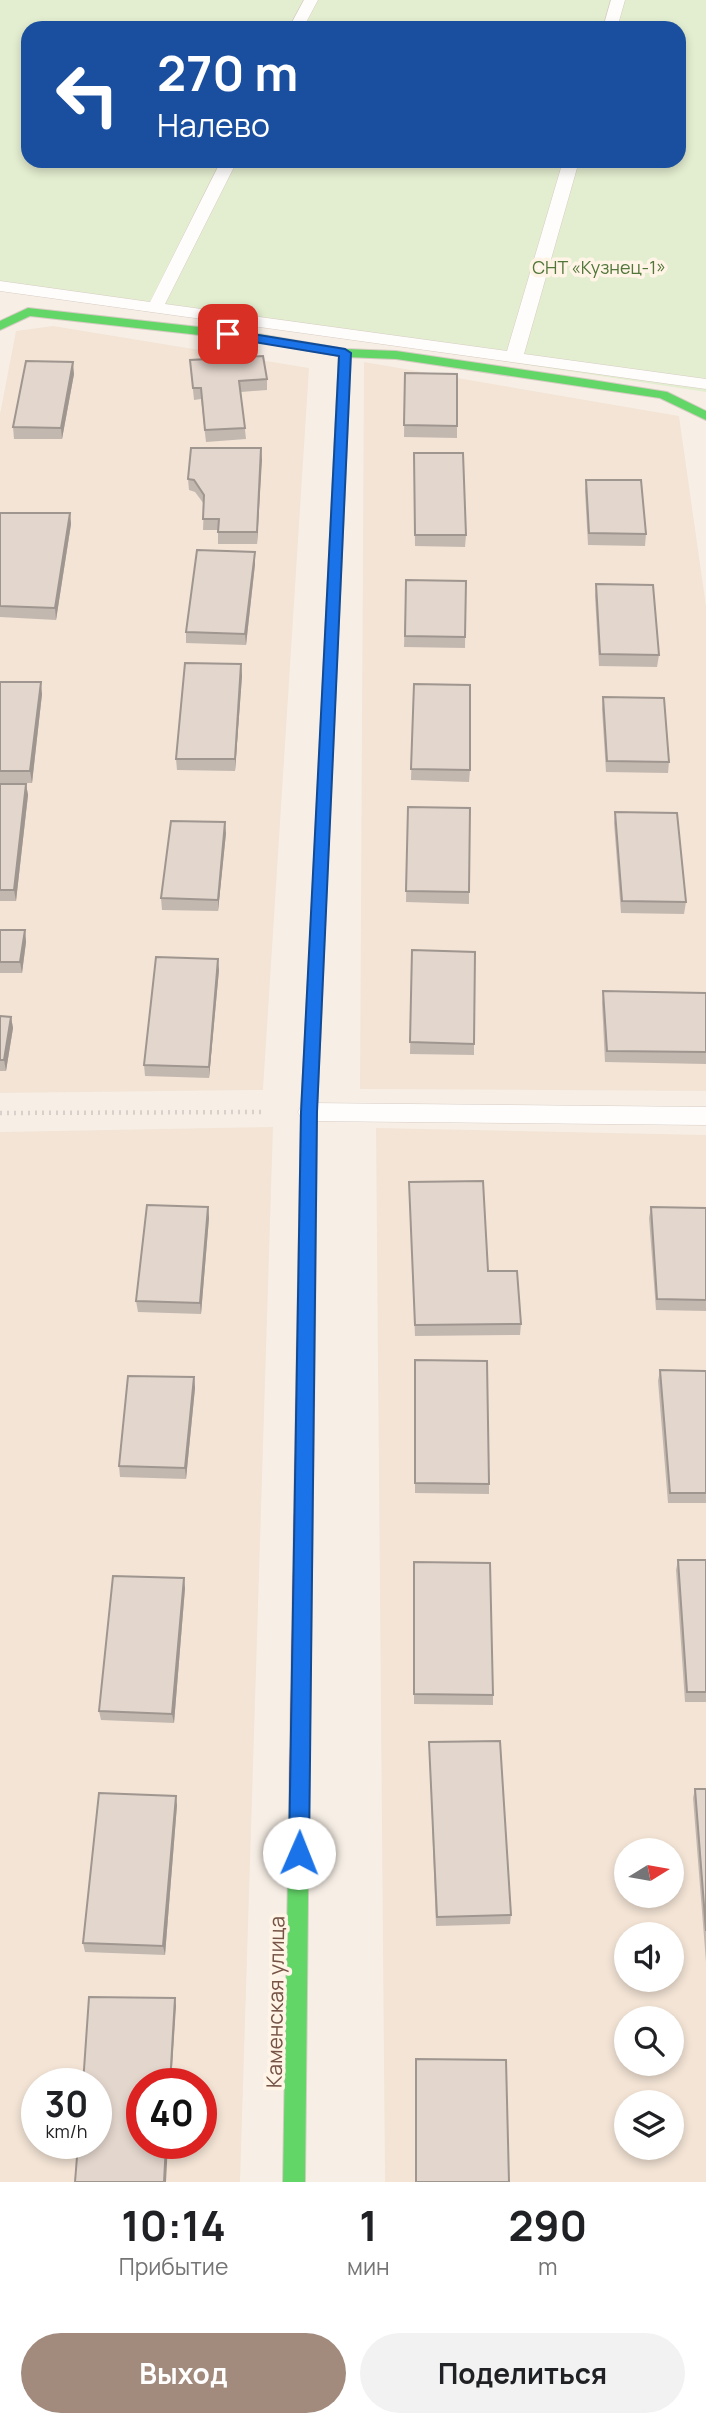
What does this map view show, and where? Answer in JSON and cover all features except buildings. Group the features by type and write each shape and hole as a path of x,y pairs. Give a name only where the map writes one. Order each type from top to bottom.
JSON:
{"street":[{"path":"0,326 28,312 253,337 345,353 396,355 663,395 706,416"},
{"name":"Каменская улица","path":"295,2182 309,1112 345,353"}],"lane":[{"path":"300,21 310,0"},
{"path":"612,21 618,0"},
{"path":"155,308 225,168"},
{"path":"514,357 569,168"},
{"path":"0,286 706,384"},
{"path":"309,1112 706,1116"}],"path":[{"path":"0,1113 309,1112"}],"shaded area":[{"path":"53,326 309,368 263,1090 0,1093 0,414 16,331"},
{"path":"364,362 679,416 706,606 706,1091 360,1089"},
{"path":"273,1127 240,2182 0,2182 0,1132"},
{"path":"376,1128 706,1135 706,2182 385,2182"}],"green space":[{"name":"СНТ «Кузнец-1»","path":"0,0 706,0 706,392 0,285"}],"traffic: fast":[{"path":"0,326 28,312 253,337 345,353 396,355 663,395 706,416"},
{"path":"306,1336 309,1112 320,882"},
{"path":"294,2182 299,1805"}],"traffic: slow":[{"path":"320,882 345,353"}],"traffic: jam":[{"path":"299,1805 306,1336"}],"route":[{"path":"228,334 345,353 309,1112 299,1853"}]}
